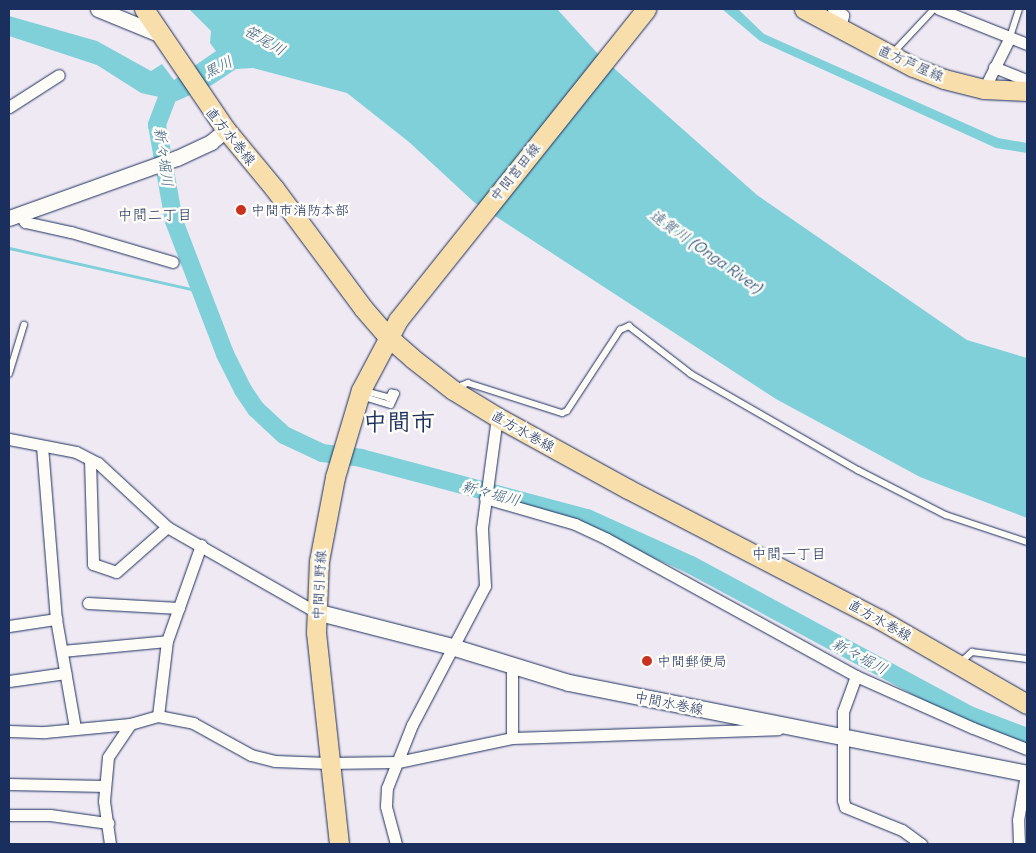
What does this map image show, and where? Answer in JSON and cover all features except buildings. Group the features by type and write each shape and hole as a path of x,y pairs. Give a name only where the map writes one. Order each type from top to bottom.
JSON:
{"main road":[{"name":"直方水巻線","path":"144,9 205,103 274,188 387,336 453,390 497,417 628,489 864,610 958,666 1027,704"},
{"name":"中間宮田線","path":"387,336 646,9"},
{"name":"直方芦屋線","path":"804,9 891,55 944,79 984,89 1027,91"},
{"name":"中間引野線","path":"339,844 328,764 316,612 318,561 335,477 360,393 387,336"},
{"name":"中間水巻線","path":"316,612 452,647 512,667 570,683 794,728 844,736 1027,774"}],"street":[{"path":"98,9 161,35"},
{"path":"833,9 843,15 840,29"},
{"path":"939,9 1027,44"},
{"path":"984,89 1010,37"},
{"path":"994,68 1027,80"},
{"path":"9,107 59,75"},
{"path":"14,216 177,158 211,142 226,130"},
{"path":"14,216 25,222 71,232 173,262"},
{"path":"396,844 386,806 387,788 412,725 485,586 482,528 497,417"},
{"path":"9,439 76,452 98,463 167,527 316,612"},
{"path":"42,446 56,619 75,728"},
{"path":"90,460 93,564 116,572 167,527"},
{"path":"485,498 575,524 607,539 856,676 973,728 1027,748"},
{"path":"158,716 168,642 201,545"},
{"path":"88,603 179,608"},
{"path":"9,626 56,619"},
{"path":"62,651 168,642"},
{"path":"512,667 512,738"},
{"path":"9,681 65,673"},
{"path":"856,676 843,712 842,800 846,807 902,830 921,844"},
{"path":"9,731 130,724 158,716 193,723 251,755 275,761 296,759 328,764 398,762 512,738 794,728"},
{"path":"110,844 105,786 108,757 130,724"},
{"path":"1019,844 1018,820 1027,774"},
{"path":"9,784 105,786"},
{"path":"9,814 50,815 108,823"}],"lane":[{"path":"891,55 934,9"},
{"path":"1010,37 1019,9"},
{"path":"9,374 24,325"},
{"path":"453,390 468,383 562,413 567,411 620,330 629,326 692,374 858,470 946,515 1027,542"},
{"path":"360,393 389,398 392,393 396,394 391,405 360,393"},
{"path":"958,666 972,652 1027,659"}],"water":[{"path":"189,9 557,9 599,55 757,195 967,340 1027,358 1027,518 920,477 776,399 475,203 409,142 347,93 253,68 236,69 212,85 177,101 141,93 97,65 9,36 9,16 97,41 151,71 162,64 174,80 216,51 210,43 211,31"},
{"path":"722,9 738,9 764,34 998,138 1027,143 1027,153 996,148 760,41"}],"waterway":[{"name":"新々堀川","path":"169,93 157,125 174,221 225,354 243,390 256,409 284,435 322,453 361,458 587,518 691,565 969,715 1027,737"},
{"path":"9,248 200,291"}],"place":[{"name":"中間市消防本部","path":"241,210"},
{"name":"中間郵便局","path":"647,661"}],"district":[{"name":"中間二丁目","path":"155,215"},
{"name":"中間市","path":"399,422"},
{"name":"中間一丁目","path":"789,554"}],"water label":[{"name":"笹尾川","path":"265,40"},
{"name":"黒川","path":"218,67"},
{"name":"遠賀川 (Onga River)","path":"706,251"}]}
